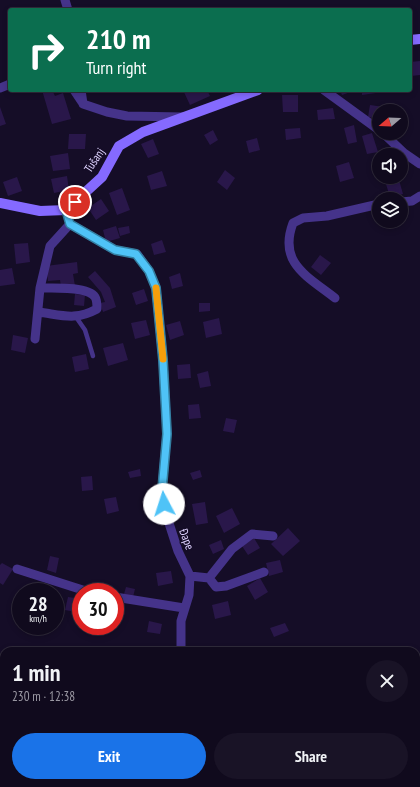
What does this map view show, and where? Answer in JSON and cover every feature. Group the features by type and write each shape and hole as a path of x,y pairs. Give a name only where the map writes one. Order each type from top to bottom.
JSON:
{"street":[{"path":"75,92 82,104"},
{"path":"81,92 82,104"},
{"name":"Tušanj","path":"66,210 102,177 119,146 143,132 188,117 253,92"},
{"path":"327,92 372,125"},
{"name":"Tušanj","path":"82,104 107,112 127,116 188,117"},
{"path":"390,140 404,153 420,164"},
{"path":"408,201 412,201 420,196"},
{"path":"0,203 40,211 66,210 70,224 50,246 40,288 35,340"},
{"path":"335,298 298,269 289,254 289,235 293,223 303,218 327,216 372,206"},
{"name":"Đape","path":"70,224 115,250 136,254 149,271 156,288 163,360 167,434 162,490 167,517 178,552 190,576"},
{"path":"38,312 76,317 85,316 97,309 96,297 90,292 82,289 40,288"},
{"path":"209,578 232,549 252,534 273,536"},
{"path":"17,569 72,587"},
{"path":"180,647 182,621 184,608 189,595 190,576 209,578 216,587 226,586 264,572"},
{"path":"124,598 184,608"}],"lane":[{"path":"76,317 85,330 93,356"}],"building":[{"path":"420,61 420,75 412,76 412,62"},
{"path":"43,92 53,92 55,96 63,93 71,119 52,124"},
{"path":"184,92 208,92 210,96 190,105"},
{"path":"341,92 350,92 342,95"},
{"path":"362,92 376,93 362,95"},
{"path":"282,95 298,95 298,112 283,112"},
{"path":"370,105 372,105 372,118 368,117"},
{"path":"0,107 6,124 0,126"},
{"path":"333,108 335,119 318,120 317,110"},
{"path":"354,125 357,142 348,144 344,128"},
{"path":"300,128 301,138 286,140 285,129"},
{"path":"213,130 218,140 210,145 204,135"},
{"path":"372,133 372,140 374,140 377,148 372,148 372,153 367,154 362,136"},
{"path":"69,134 86,134 85,149 68,149"},
{"path":"257,138 260,150 249,153 246,141"},
{"path":"153,139 159,154 148,158 141,144"},
{"path":"68,153 70,169 53,171 50,156"},
{"path":"349,162 354,178 340,182 336,166"},
{"path":"225,170 235,178 227,190 217,182"},
{"path":"162,171 167,186 151,190 147,176"},
{"path":"67,176 69,190 54,193 51,179"},
{"path":"17,177 22,191 8,196 3,182"},
{"path":"386,184 400,184 402,192 388,192"},
{"path":"122,188 130,210 117,215 109,193"},
{"path":"101,199 109,211 96,220 88,208"},
{"path":"116,226 120,238 106,242 103,230"},
{"path":"129,226 130,233 120,236 118,228"},
{"path":"162,240 166,252 154,255 151,244"},
{"path":"28,243 30,262 16,264 14,244"},
{"path":"320,255 331,263 321,275 311,267"},
{"path":"77,262 78,273 73,274 75,286 61,287 60,280 48,281 46,266"},
{"path":"12,268 15,284 0,286 0,270"},
{"path":"95,271 110,288 116,307 103,312 100,303 105,302 101,292 88,277"},
{"path":"180,273 183,286 172,289 169,277"},
{"path":"144,289 148,301 136,305 132,293"},
{"path":"75,294 85,295 84,306 74,305"},
{"path":"199,303 210,303 210,311 199,312"},
{"path":"219,318 222,334 206,338 203,322"},
{"path":"146,320 150,335 135,339 131,323"},
{"path":"180,321 184,335 170,340 166,325"},
{"path":"13,335 28,338 25,353 11,350"},
{"path":"123,343 128,360 108,366 103,348"},
{"path":"86,354 89,369 75,372 72,357"},
{"path":"190,364 191,378 178,379 177,365"},
{"path":"208,371 211,386 200,388 197,374"},
{"path":"199,404 201,418 189,419 188,405"},
{"path":"226,418 237,420 234,433 223,431"},
{"path":"140,469 141,476 130,478 128,472"},
{"path":"200,470 202,477 193,480 190,473"},
{"path":"92,476 93,490 82,491 81,477"},
{"path":"116,497 119,511 107,514 104,499"},
{"path":"205,502 208,523 196,525 192,504"},
{"path":"232,508 240,524 224,533 216,516"},
{"path":"288,528 300,541 283,556 271,544"},
{"path":"254,538 260,548 248,555 242,546"},
{"path":"221,540 224,549 213,554 209,545"},
{"path":"50,556 59,558 56,573 47,570"},
{"path":"280,560 283,572 269,576 266,563"},
{"path":"2,563 13,569 3,585 0,583 0,565"},
{"path":"171,571 173,583 158,586 156,573"},
{"path":"260,578 268,592 255,600 247,586"},
{"path":"126,587 135,589 133,597 124,594"},
{"path":"68,597 72,598 72,611 65,610"},
{"path":"228,601 231,615 215,619 212,605"},
{"path":"149,621 162,624 160,634 147,632"},
{"path":"285,623 289,631 274,637 270,628"}],"slow traffic":[{"path":"156,288 163,359"}],"route":[{"path":"75,202 66,210 70,224 115,250 136,254 149,271 156,288 163,360 167,434 162,490 164,504"}]}
